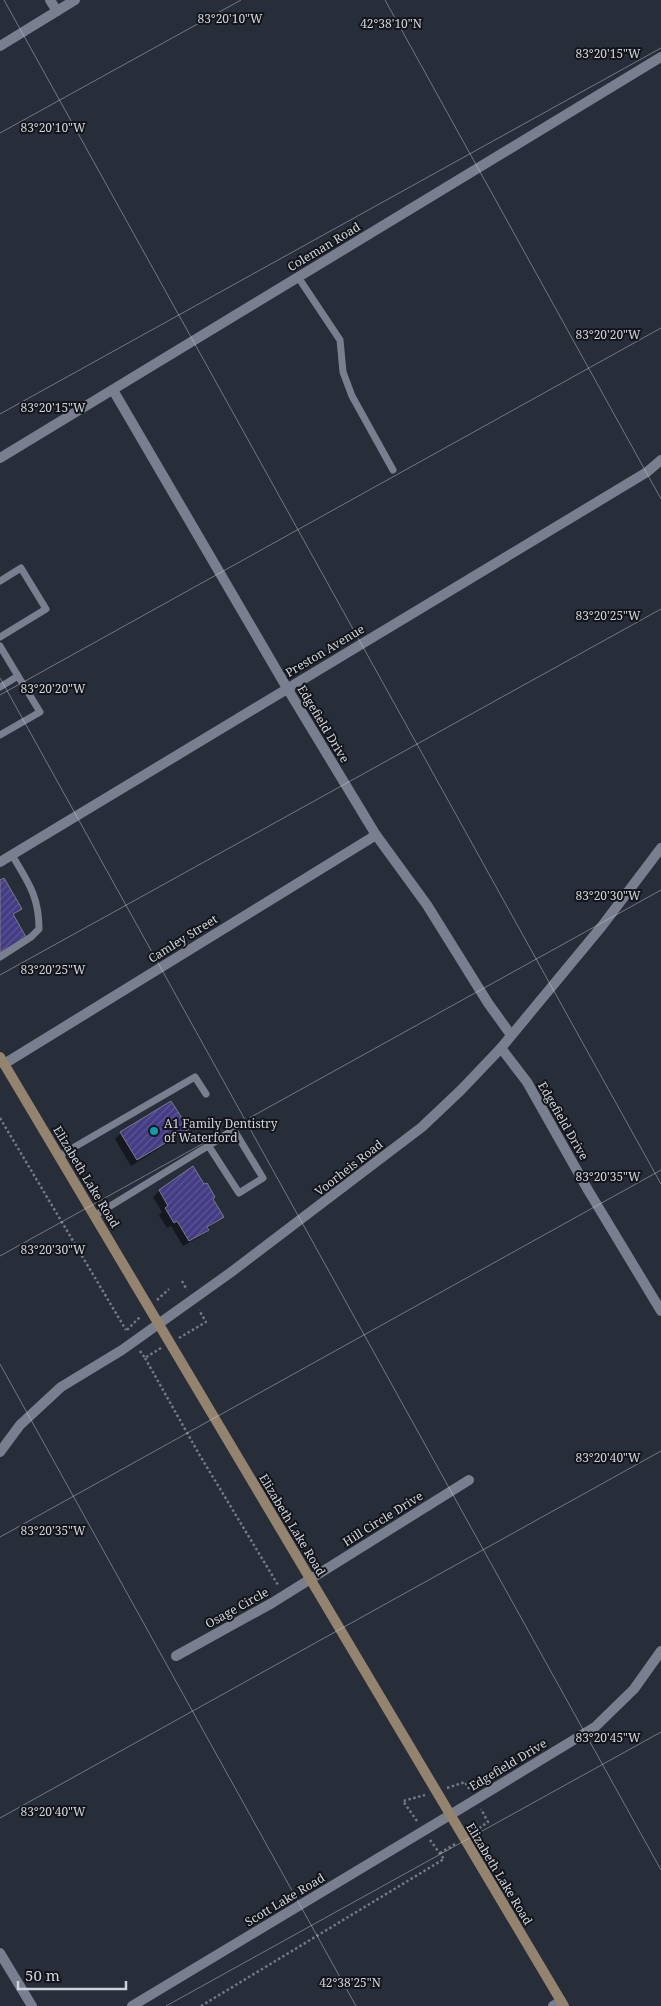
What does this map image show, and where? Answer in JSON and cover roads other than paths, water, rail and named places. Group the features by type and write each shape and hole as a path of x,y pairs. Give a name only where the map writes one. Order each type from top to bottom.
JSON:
{"main road":[{"name":"Elizabeth Lake Road","path":"2,1060 450,1815 559,2004"}],"street":[{"path":"50,0 57,10"},
{"path":"0,46 75,0"},
{"name":"Coleman Road","path":"0,458 661,57"},
{"name":"Edgefield Drive","path":"113,390 287,688 376,835 427,905 511,1036"},
{"name":"Preston Avenue","path":"0,862 647,472 661,460"},
{"name":"Camley Street","path":"2,1060 376,835"},
{"name":"Voorheis Road","path":"0,1452 20,1425 61,1387 122,1350 159,1324 286,1232 422,1127 501,1048 602,926 661,848"},
{"name":"Edgefield Drive","path":"501,1048 527,1082 588,1190 661,1311"},
{"name":"Hill Circle Drive","path":"310,1579 469,1480"},
{"name":"Osage Circle","path":"176,1656 310,1579"},
{"name":"Edgefield Drive","path":"450,1815 595,1727 634,1690 661,1652"},
{"name":"Scott Lake Road","path":"132,2006 450,1815"},
{"path":"0,1953 32,2006"}],"lane":[{"path":"298,277 340,340 343,372 352,396 393,470"},
{"path":"0,581 21,568 46,609 0,637"},
{"path":"0,646 40,712 0,735"},
{"path":"0,687 18,676"},
{"path":"0,957 31,937 39,929 38,908 33,889 12,855"},
{"path":"58,1156 195,1077 206,1094"},
{"path":"94,1216 208,1145 234,1130 263,1178 239,1193 208,1145"}],"place":[{"name":"A1 Family Dentistry of Waterford","path":"154,1131"}]}
